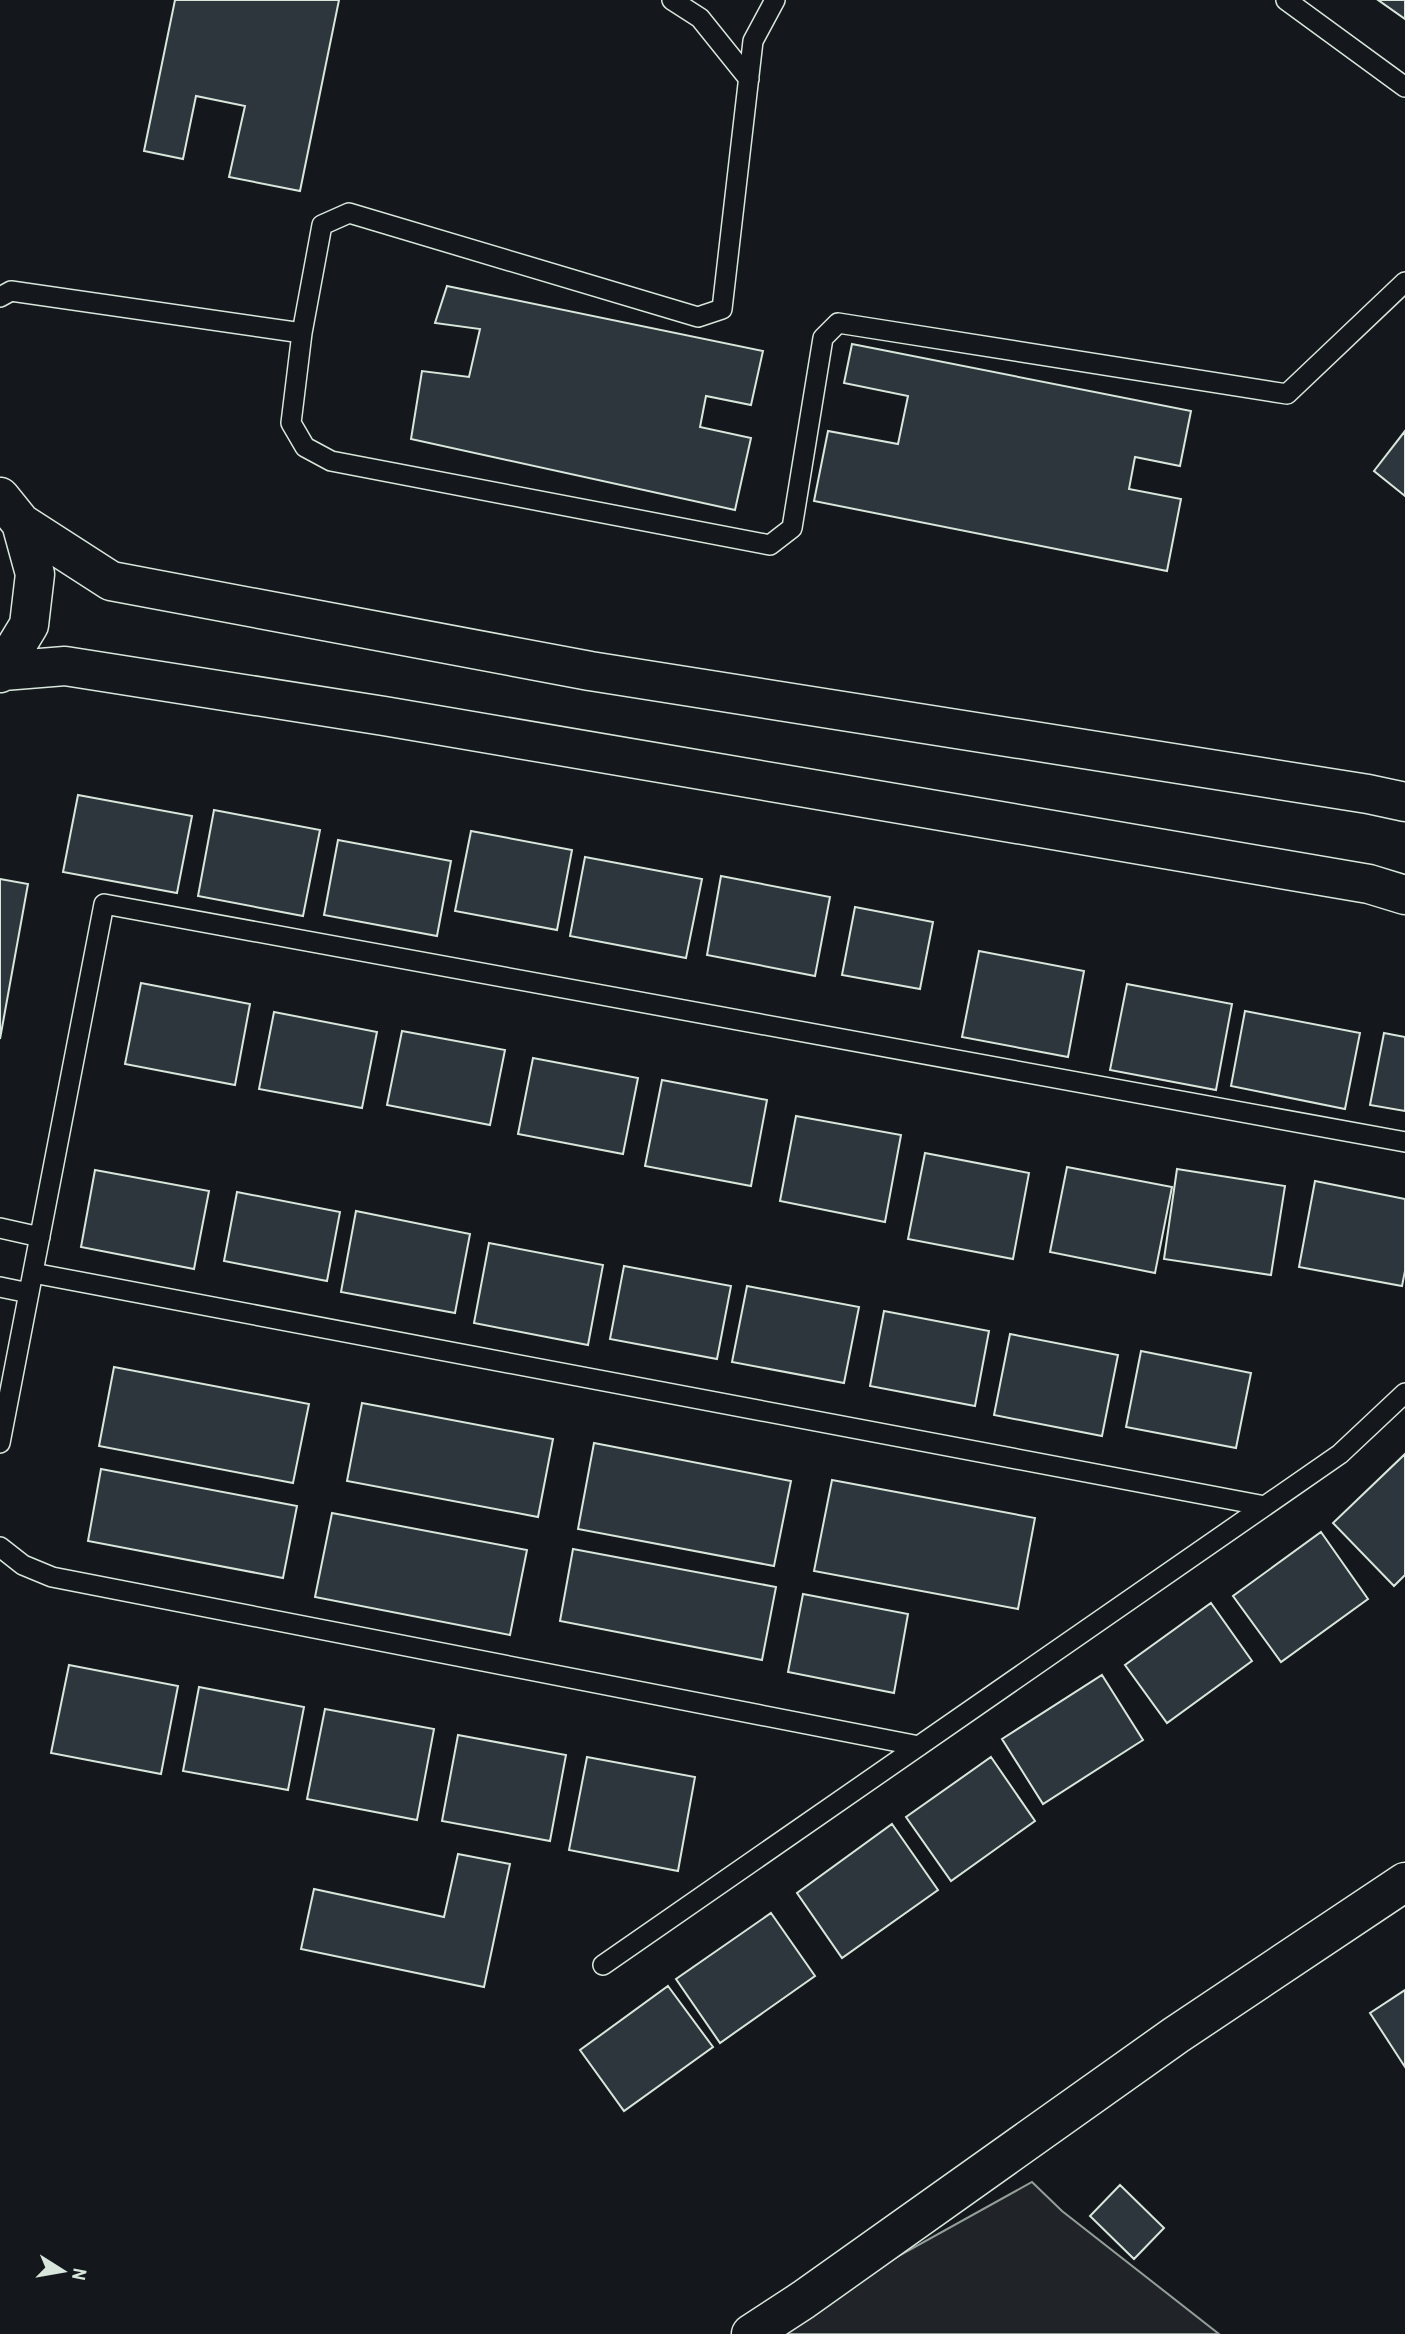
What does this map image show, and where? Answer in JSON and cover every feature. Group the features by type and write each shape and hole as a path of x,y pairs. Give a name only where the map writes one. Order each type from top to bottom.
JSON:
{"street":[{"path":"1,672 29,625 35,574 11,510"},
{"path":"11,510 111,580 590,671 1405,802"},
{"path":"1,672 65,666 384,716 1369,884 1405,895"},
{"path":"751,2334 803,2301 1176,2035 1405,1882"}],"lane":[{"path":"672,0 700,18 749,79"},
{"path":"775,0 753,41 722,309 698,317 349,213 322,225 302,333 291,423 305,447 331,461 770,545 792,528 822,338 838,323 1287,394 1405,282"},
{"path":"1286,0 1405,87"},
{"path":"0,297 11,291 302,333"},
{"path":"0,1443 104,904 1405,1142"},
{"path":"0,1228 40,1237"},
{"path":"33,1273 1265,1506"},
{"path":"0,1287 29,1293"},
{"path":"603,1965 1340,1454 1405,1393"},
{"path":"0,1547 23,1565 52,1577 919,1746"}],"shaded area":[{"path":"1032,2182 1062,2211 1219,2334 758,2334"}],"building":[{"path":"175,0 339,0 300,191 229,177 245,106 196,96 183,159 144,151"},
{"path":"1378,0 1405,0 1405,19"},
{"path":"447,286 763,351 751,405 706,396 700,427 751,438 735,510 411,439 422,371 469,377 480,329 435,323"},
{"path":"852,344 1191,411 1180,466 1135,457 1129,489 1181,499 1167,571 814,501 828,431 898,444 908,396 844,383"},
{"path":"1405,431 1405,496 1374,471"},
{"path":"78,795 192,816 177,893 63,872"},
{"path":"214,810 320,830 303,916 198,896"},
{"path":"471,831 572,850 557,930 455,911"},
{"path":"338,840 451,861 437,936 324,915"},
{"path":"585,857 702,879 686,958 570,936"},
{"path":"721,876 830,897 815,976 707,955"},
{"path":"0,879 28,884 0,1039"},
{"path":"855,907 933,922 920,989 842,975"},
{"path":"979,951 1084,971 1068,1057 962,1037"},
{"path":"141,983 250,1004 235,1085 125,1064"},
{"path":"1127,984 1232,1004 1216,1090 1110,1070"},
{"path":"1245,1011 1360,1033 1345,1109 1231,1086"},
{"path":"274,1012 377,1032 362,1108 259,1089"},
{"path":"402,1031 505,1050 490,1125 387,1105"},
{"path":"1384,1033 1405,1037 1405,1111 1370,1105"},
{"path":"533,1058 638,1078 623,1154 518,1134"},
{"path":"662,1080 767,1100 751,1186 645,1166"},
{"path":"796,1116 901,1135 885,1222 780,1201"},
{"path":"925,1153 1029,1173 1013,1259 908,1239"},
{"path":"1067,1167 1172,1187 1155,1273 1050,1252"},
{"path":"1177,1169 1285,1186 1271,1275 1164,1259"},
{"path":"95,1170 209,1191 194,1269 81,1247"},
{"path":"1315,1181 1405,1199 1405,1271 1402,1286 1299,1267"},
{"path":"237,1192 340,1212 327,1281 224,1261"},
{"path":"356,1211 470,1234 455,1313 341,1292"},
{"path":"489,1243 603,1265 588,1345 474,1323"},
{"path":"624,1266 731,1286 717,1359 610,1339"},
{"path":"747,1286 859,1307 844,1383 732,1362"},
{"path":"884,1311 989,1331 975,1406 870,1386"},
{"path":"1010,1334 1118,1355 1102,1436 994,1415"},
{"path":"1141,1351 1251,1373 1236,1448 1126,1427"},
{"path":"114,1367 309,1404 293,1483 99,1446"},
{"path":"362,1403 553,1439 538,1517 347,1481"},
{"path":"594,1443 791,1481 774,1566 578,1529"},
{"path":"1405,1454 1405,1575 1394,1586 1333,1523"},
{"path":"101,1469 297,1506 283,1578 88,1541"},
{"path":"832,1480 1035,1518 1018,1609 814,1571"},
{"path":"332,1513 527,1550 510,1635 315,1597"},
{"path":"1321,1532 1368,1599 1281,1662 1233,1596"},
{"path":"573,1549 776,1587 762,1660 560,1621"},
{"path":"803,1594 908,1614 894,1693 788,1672"},
{"path":"1211,1603 1252,1661 1167,1723 1125,1665"},
{"path":"69,1665 178,1686 161,1774 51,1753"},
{"path":"1102,1675 1143,1740 1043,1804 1002,1739"},
{"path":"199,1687 304,1707 288,1790 183,1771"},
{"path":"325,1709 434,1729 417,1820 307,1799"},
{"path":"458,1735 566,1755 550,1841 442,1821"},
{"path":"587,1757 695,1777 678,1871 569,1850"},
{"path":"991,1757 1035,1821 951,1881 906,1817"},
{"path":"892,1824 938,1890 842,1958 797,1893"},
{"path":"458,1854 510,1864 484,1987 301,1949 314,1889 444,1917"},
{"path":"771,1913 815,1976 720,2043 676,1979"},
{"path":"668,1986 713,2047 624,2111 580,2050"},
{"path":"1405,1990 1405,2067 1370,2013"},
{"path":"1120,2185 1164,2228 1134,2259 1090,2216"}]}
